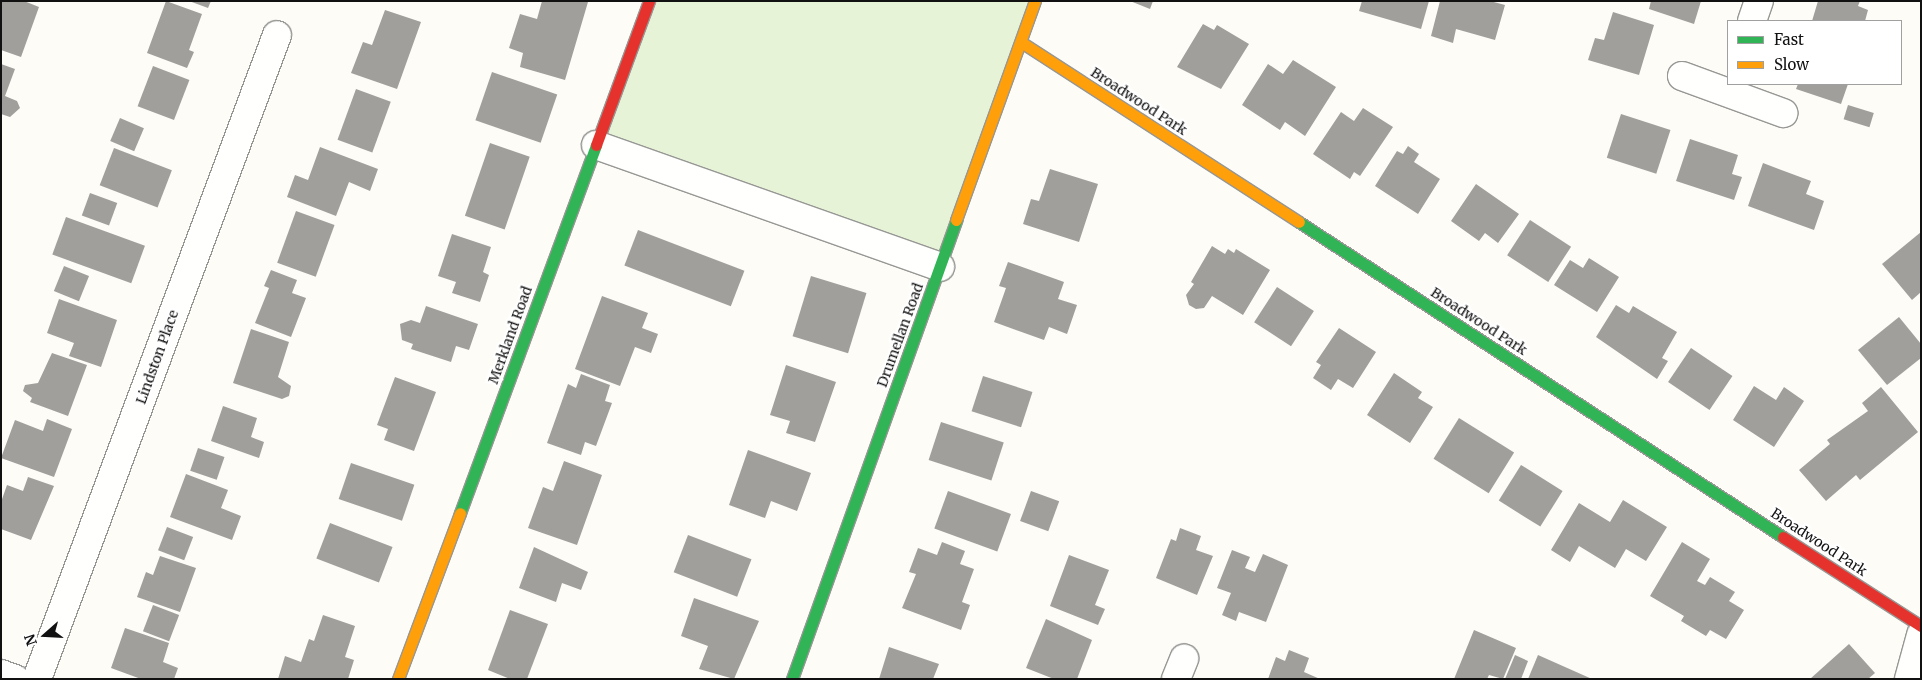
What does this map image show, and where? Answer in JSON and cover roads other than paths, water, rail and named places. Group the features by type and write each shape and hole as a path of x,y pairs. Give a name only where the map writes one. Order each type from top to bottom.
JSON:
{"street":[{"name":"Merkland Road","path":"398,679 649,1"},
{"name":"Drumellan Road","path":"792,679 1035,1"},
{"path":"1752,20 1759,1"},
{"name":"Lindston Place","path":"37,679 277,35"},
{"name":"Broadwood Park","path":"1021,42 1921,626"},
{"path":"1682,76 1729,88 1783,113"},
{"path":"596,145 940,267"},
{"path":"1909,679 1921,635"},
{"path":"1,674 15,679"}]}
